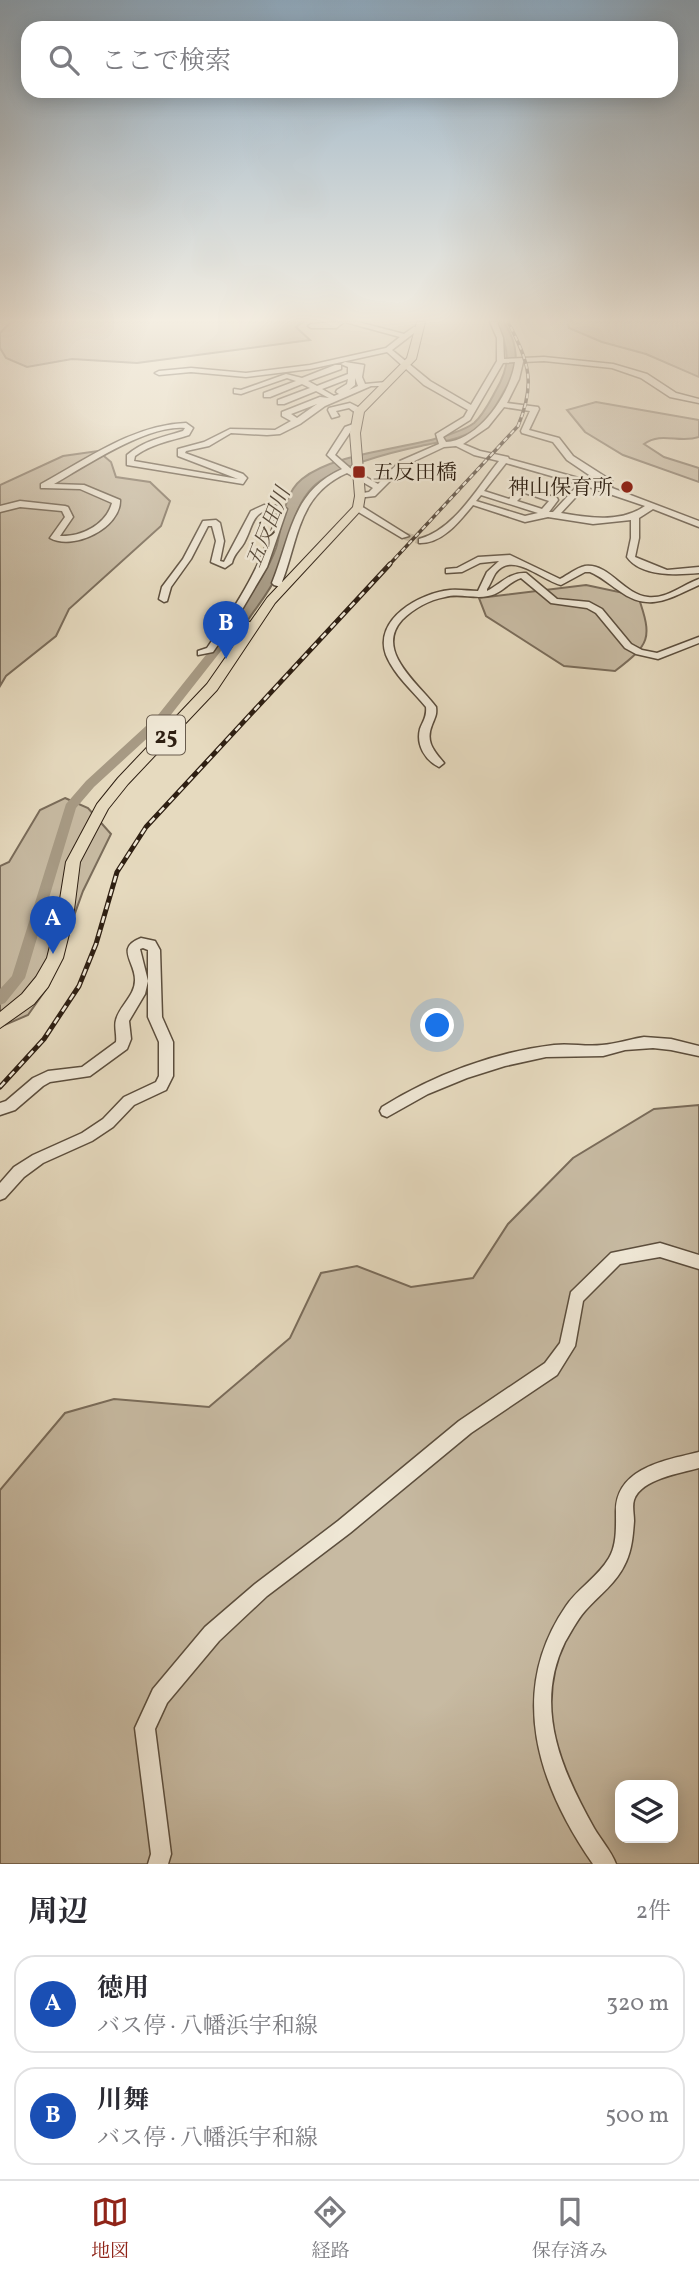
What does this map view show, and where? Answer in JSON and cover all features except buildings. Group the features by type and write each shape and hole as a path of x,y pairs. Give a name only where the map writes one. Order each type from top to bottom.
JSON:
{"main road":[{"path":"359,411 355,425 354,468 359,502"},
{"name":"25","path":"0,1021 28,999 55,958 74,863 103,807 123,781 212,687 250,625 359,502"}],"street":[{"path":"0,509 20,504 58,507 70,514 54,538 62,540 82,537 107,522 116,510 117,502 81,487 44,486 125,441 167,426 186,425 189,428 186,433 152,441 131,455 130,463 244,481 240,475 181,454 182,449 206,444 230,431 267,433 297,422 315,409"},
{"path":"335,409 332,410 335,416"},
{"path":"405,536 359,502 372,494 403,463 487,423 497,409"},
{"path":"535,409 525,431 556,440 567,456 610,483 608,488"},
{"path":"295,410 285,414 297,422"},
{"path":"473,455 448,443 442,433 461,423 474,410"},
{"path":"355,425 348,429 331,456 338,463 354,468 378,487"},
{"path":"448,443 583,484 608,488 699,524"},
{"path":"422,541 434,538 471,502 503,461"},
{"path":"284,585 277,583 288,559 296,525 307,497 320,483 354,468"},
{"path":"555,515 583,484"},
{"path":"471,502 525,519 542,513 554,500 523,490 510,502"},
{"path":"479,492 542,513 593,521 635,517 651,506"},
{"path":"164,599 163,592 188,558 206,523 216,523 219,541 215,562 225,565 229,563 230,552 240,542 247,522 258,509 266,506 283,509 275,541 262,573 210,650 201,653"},
{"path":"635,517 631,557 634,561 666,573 699,570"},
{"path":"449,572 478,560 512,558 534,563 539,572"},
{"path":"483,594 482,589 491,574 504,564 522,562 561,582 586,569 594,569 621,590 645,601 678,595 699,582"},
{"path":"439,763 426,751 423,742 425,726 433,712 396,664 387,638 400,616 427,601 450,593 483,594 495,591 512,576 523,575 554,601 582,604 599,611 628,646 639,652 658,656 699,640"},
{"path":"232,620 250,625"},
{"path":"0,1109 10,1106 37,1082 48,1077 85,1072 122,1045 122,1021 140,991 142,976 132,955 134,947 141,943 151,944 154,950 155,1017 166,1042 166,1076 161,1086 129,1101 108,1123 87,1137 38,1159 19,1172 0,1193"},
{"path":"387,1111 425,1088 455,1076 545,1052 603,1051 617,1046 653,1042 671,1043 699,1051"},
{"path":"158,1864 161,1854 145,1728 160,1696 212,1634 261,1590 344,1527 465,1427 551,1369 567,1346 576,1297 616,1258 660,1250 699,1262"},
{"path":"606,1864 565,1799 552,1767 543,1735 541,1704 547,1669 558,1637 573,1612 611,1572 619,1559 623,1543 626,1498 633,1488 663,1470 699,1460"}],"shaded area":[{"path":"486,409 494,409 473,431 444,441 379,456 334,473 313,487 300,507 274,581 248,620 235,617 268,566 276,548 290,493 302,479 316,470 351,457 445,436 474,423"},
{"path":"636,409 699,420 699,437 657,438 644,444 664,457 699,468 699,482 623,455 585,432 567,410"},
{"path":"98,451 111,462 116,477 150,482 170,501 161,526 69,609 56,636 6,676 0,686 0,485 63,456"},
{"path":"586,585 638,596 646,622 645,640 642,647 615,671 564,666 486,616 479,598"},
{"path":"65,798 88,808 111,834 83,891 49,985 28,1015 0,1027 0,866 9,862 40,810"},
{"path":"699,1105 699,1864 0,1864 0,1490 65,1413 114,1399 209,1407 290,1338 321,1273 357,1266 411,1287 473,1278 508,1224 573,1158 654,1109"}],"waterway":[{"name":"五反田川","path":"0,999 18,978 70,807 90,784 162,718 253,603"}],"tunnel":[{"path":"405,536 422,541"}],"railway":[{"path":"388,566 518,426 524,409"},
{"path":"0,1087 44,1039 79,986 96,944 117,872 146,827 390,564"}],"place":[{"name":"五反田橋","path":"359,472"},
{"name":"神山保育所","path":"627,487"},
{"name":"川舞","path":"226,659"},
{"name":"徳用","path":"53,954"}]}
